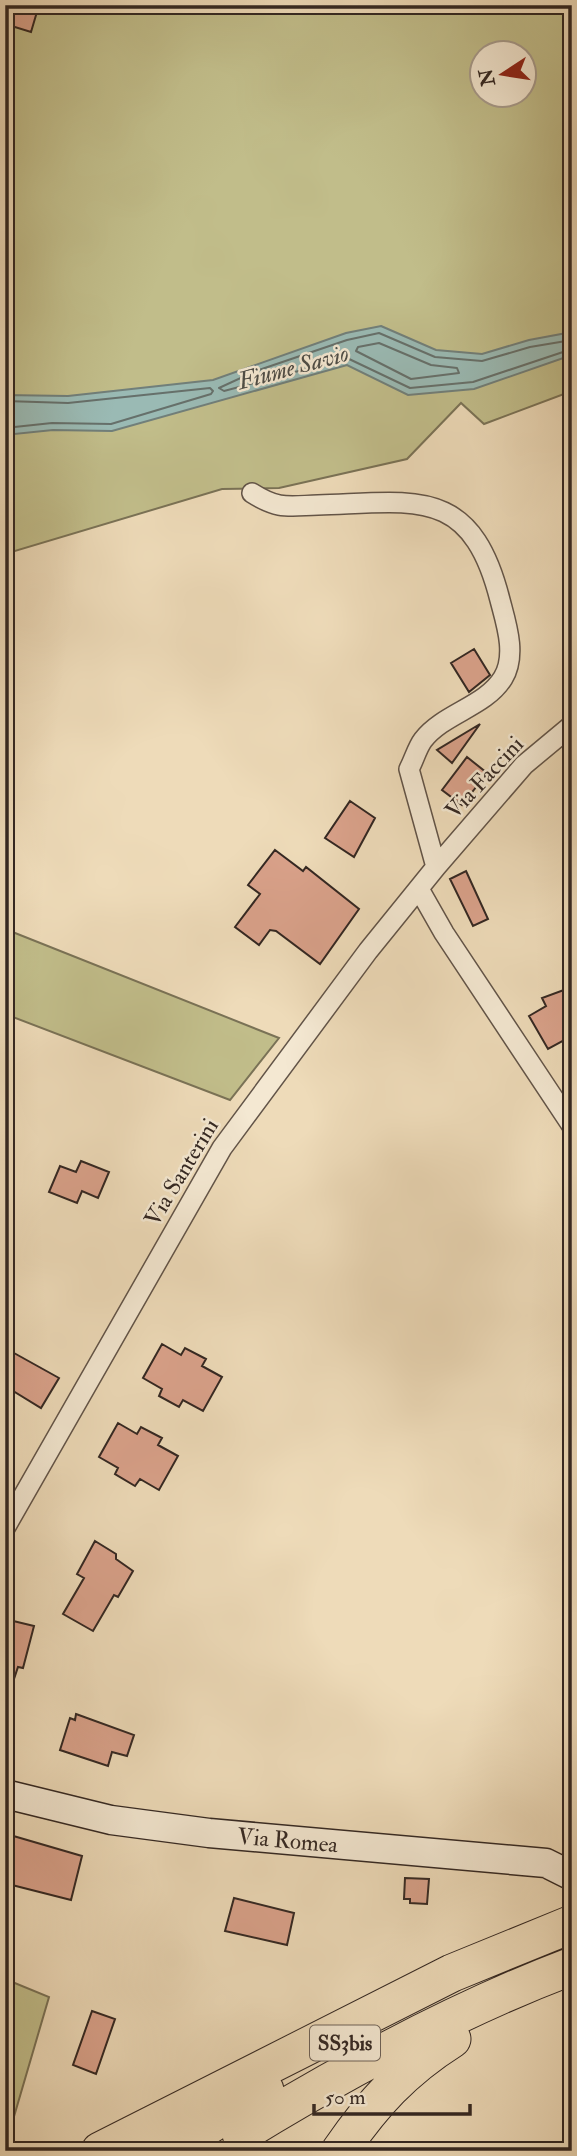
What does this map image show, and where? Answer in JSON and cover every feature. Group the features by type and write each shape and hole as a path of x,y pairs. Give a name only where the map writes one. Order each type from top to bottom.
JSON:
{"highway":[{"path":"340,2151 367,2111 413,2064 474,2024 549,1968 572,1924"},
{"name":"SS3bis","path":"214,2151 331,2078 549,1968 572,1939"},
{"path":"100,2151 314,2040 549,1968"},
{"name":"SS3bis","path":"168,2151 320,2056 458,1986 549,1968"}],"main road":[{"name":"Via Romea","path":"5,1794 111,1820 221,1834 546,1863 572,1875"}],"street":[{"path":"252,494 273,507 416,502 454,517 466,526 482,550 499,596 510,656 503,678 486,696 442,724 423,741 410,769 436,867"},
{"name":"Via Faccini","path":"436,867 524,765 572,725"},
{"name":"Via Santerini","path":"5,1528 222,1148 368,951 436,867"},
{"path":"419,889 444,933 572,1126"}],"shaded area":[{"path":"5,5 572,5 572,391 484,424 461,403 407,459 279,488 222,489 5,554"},
{"path":"5,929 279,1038 230,1100 5,1014"},
{"path":"5,1979 49,1997 8,2137 5,2137"}],"water":[{"name":"Fiume Savio","path":"381,326 436,350 482,354 529,340 572,332 572,355 474,389 408,395 347,365 112,431 53,430 5,435 5,395 68,396 213,380 346,333"}],"building":[{"path":"5,5 39,5 31,32 5,24"},
{"path":"474,649 490,675 469,692 451,663"},
{"path":"480,724 452,763 437,750"},
{"path":"467,757 487,773 462,805 442,790"},
{"path":"350,801 375,818 354,857 325,838"},
{"path":"275,850 303,871 306,867 359,909 320,964 276,931 270,930 259,945 235,927 260,894 248,885"},
{"path":"466,871 488,919 473,926 450,879"},
{"path":"572,987 572,1036 548,1049 529,1016 546,1006 542,998"},
{"path":"81,1161 109,1172 98,1198 82,1191 77,1203 49,1192 60,1166 76,1172"},
{"path":"162,1344 181,1355 185,1348 206,1359 202,1366 222,1377 203,1411 183,1400 179,1407 159,1396 162,1389 143,1378"},
{"path":"5,1348 59,1378 41,1408 5,1386"},
{"path":"118,1423 137,1434 141,1427 162,1438 158,1445 178,1456 159,1490 140,1479 135,1486 115,1474 118,1468 99,1457"},
{"path":"95,1541 116,1554 116,1559 133,1571 118,1597 114,1595 93,1631 63,1614 84,1578 77,1574"},
{"path":"5,1619 34,1626 23,1668 18,1667 8,1697"},
{"path":"76,1714 134,1735 127,1756 112,1752 108,1766 60,1750 70,1718 75,1720"},
{"path":"10,1835 82,1856 71,1900 8,1884 11,1875 5,1874 5,1854"},
{"path":"405,1878 429,1879 427,1904 410,1903 410,1899 404,1899"},
{"path":"234,1898 294,1913 287,1945 225,1931"},
{"path":"92,2011 115,2019 96,2074 73,2065"}]}
